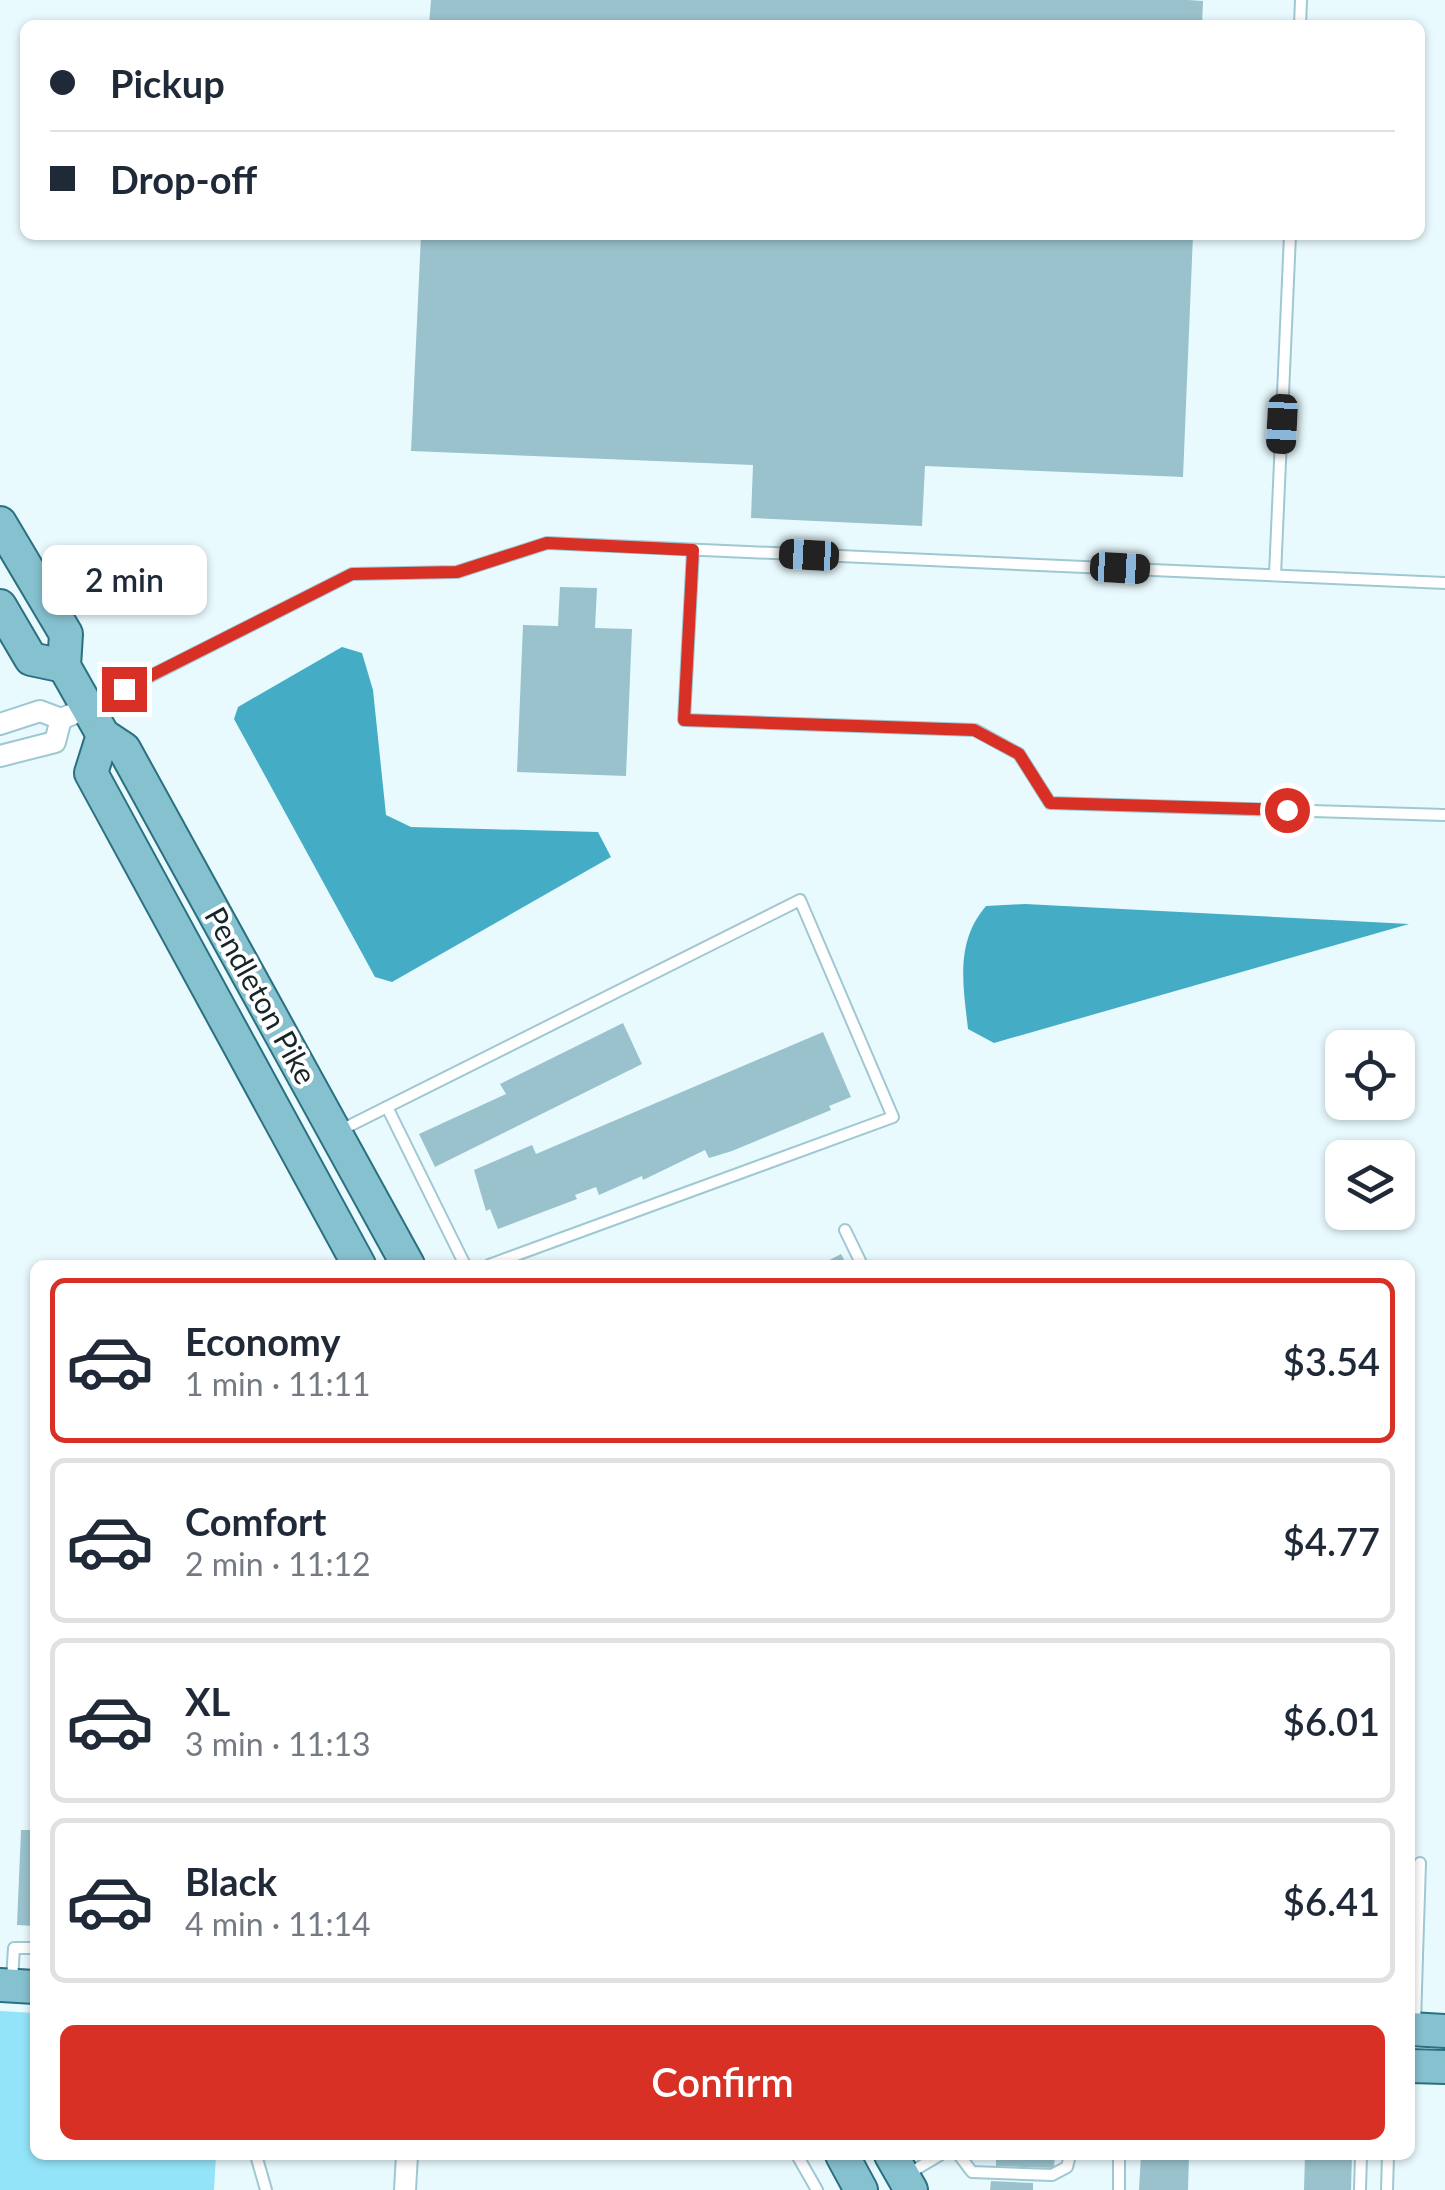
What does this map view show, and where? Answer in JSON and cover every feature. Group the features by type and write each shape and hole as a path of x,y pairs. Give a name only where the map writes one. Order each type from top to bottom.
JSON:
{"main road":[{"name":"Pendleton Pike","path":"0,523 66,634 64,666 84,720 91,773 356,1260"},
{"path":"0,606 31,660 64,666"},
{"name":"Pendleton Pike","path":"84,720 124,749 405,1260"},
{"path":"1415,2066 1445,2067"}],"street":[{"path":"0,724 40,710 84,720"},
{"path":"0,756 55,742 84,720"},
{"path":"405,2190 407,2160"}],"lane":[{"path":"1275,575 1290,240"},
{"path":"84,720 352,574 457,572 547,543 1445,583"},
{"path":"693,550 684,720 974,730 1019,754 1050,803 1445,815"},
{"path":"335,1132 800,900 893,1117 503,1260"},
{"path":"386,1107 463,1260"},
{"path":"845,1230 860,1260"},
{"path":"1415,1940 1420,1863"},
{"path":"16,1986 14,1948 30,1948"},
{"path":"1415,1964 1423,2030"},
{"path":"257,2160 266,2190"},
{"path":"800,2160 817,2190"},
{"path":"902,2174 930,2160"},
{"path":"963,2160 972,2172 1052,2175 1066,2167 1068,2160"},
{"path":"1119,2160 1119,2190"},
{"path":"1360,2190 1361,2160"},
{"path":"1388,2160 1388,2190"}],"shaded area":[{"path":"342,647 362,653 373,690 386,815 411,827 598,832 611,857 392,982 375,977 234,719 238,707"},
{"path":"1025,904 1409,924 994,1043 968,1029 963,980 965,949 986,906"},
{"path":"0,2011 30,2013 30,2160 216,2160 214,2190 0,2190"}],"building":[{"path":"431,0 1203,1 1202,20 429,20"},
{"path":"421,240 1193,240 1183,477 925,466 922,526 751,518 753,465 411,451"},
{"path":"560,587 597,588 595,628 632,629 626,776 517,772 523,625 558,626"},
{"path":"623,1023 642,1064 435,1167 419,1134 506,1094 500,1084"},
{"path":"823,1032 851,1097 829,1106 831,1110 732,1151 709,1158 705,1150 643,1180 642,1176 599,1195 596,1187 575,1195 577,1199 498,1229 490,1209 486,1211 474,1170 532,1145 536,1154"},
{"path":"21,1830 30,1830 30,1926 17,1925"},
{"path":"996,2160 1055,2160 1054,2168 996,2166"},
{"path":"1141,2160 1189,2160 1188,2190 1139,2190"},
{"path":"1305,2160 1352,2160 1351,2190 1304,2190"},
{"path":"991,2181 1033,2183 1033,2190 990,2190"}],"route":[{"path":"124,689 352,574 457,572 547,543 693,550 684,720 974,730 1019,754 1050,803 1287,810"}]}
